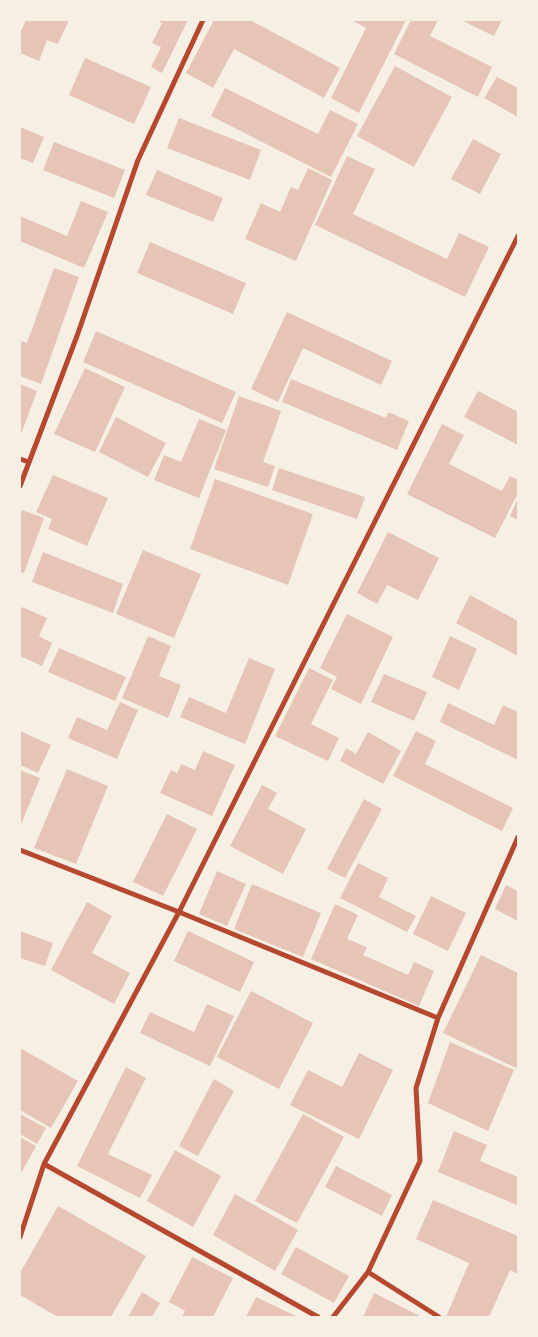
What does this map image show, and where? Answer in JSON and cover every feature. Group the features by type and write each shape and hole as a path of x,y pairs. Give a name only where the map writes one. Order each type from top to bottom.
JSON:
{"street":[{"path":"20,486 78,336 138,160 203,20"},
{"path":"20,1237 44,1164 179,912 518,236"},
{"path":"20,459 29,462"},
{"path":"333,1317 368,1272 420,1161 416,1088 438,1018 518,837"},
{"path":"20,850 179,912 438,1018"},
{"path":"44,1164 318,1317"},
{"path":"368,1272 439,1317"}],"building":[{"path":"26,20 69,20 58,44 47,40 39,61 20,53 20,33"},
{"path":"156,20 188,20 162,73 151,67 161,47 152,43 162,23"},
{"path":"214,20 250,20 340,68 324,98 234,49 213,88 186,73"},
{"path":"351,20 406,20 359,113 331,98 366,28"},
{"path":"411,20 438,20 430,36 492,67 478,97 394,54"},
{"path":"461,20 502,20 494,36"},
{"path":"85,58 151,87 134,124 69,95"},
{"path":"395,66 452,97 414,167 357,136"},
{"path":"497,77 518,88 518,117 484,98"},
{"path":"225,88 318,134 330,110 358,124 331,177 211,116"},
{"path":"179,118 261,150 250,180 167,148"},
{"path":"20,127 44,137 33,163 20,158"},
{"path":"473,139 501,154 480,194 451,179"},
{"path":"54,142 125,170 114,198 43,170"},
{"path":"347,156 375,169 353,214 447,259 459,233 489,247 465,297 315,225"},
{"path":"308,168 332,180 296,261 245,239 261,203 280,212 291,187 298,190"},
{"path":"157,170 223,198 213,222 146,195"},
{"path":"81,201 108,212 84,268 20,241 20,216 67,236"},
{"path":"150,242 246,283 233,314 137,273"},
{"path":"54,268 79,277 41,384 20,376 20,341 27,343"},
{"path":"287,312 392,361 381,385 303,348 278,402 251,389"},
{"path":"96,331 236,392 222,423 83,362"},
{"path":"85,368 125,387 95,452 54,434"},
{"path":"291,379 386,418 388,412 409,421 397,450 282,402"},
{"path":"20,384 37,391 20,437"},
{"path":"478,391 518,412 518,445 464,417"},
{"path":"239,396 281,411 263,462 275,466 268,487 214,469"},
{"path":"116,417 166,443 148,477 99,452"},
{"path":"199,419 226,430 199,498 154,480 164,455 181,462"},
{"path":"442,424 464,435 449,464 502,491 510,476 518,480 518,493 495,538 407,494"},
{"path":"279,468 365,497 357,519 272,490"},
{"path":"53,475 108,498 87,546 48,529 52,519 36,512"},
{"path":"215,479 313,514 288,585 190,549"},
{"path":"518,498 518,520 510,516"},
{"path":"22,510 44,518 24,573 20,572 20,517"},
{"path":"388,532 439,558 418,600 387,585 377,604 357,593"},
{"path":"143,550 201,574 174,638 116,614"},
{"path":"43,552 123,584 113,613 32,582"},
{"path":"470,595 518,621 518,656 456,623"},
{"path":"22,607 47,618 39,636 52,643 42,666 20,656 20,611"},
{"path":"347,614 393,637 361,704 331,689 337,677 320,668"},
{"path":"148,636 171,646 159,676 181,685 168,718 122,698"},
{"path":"450,636 477,649 459,690 432,677"},
{"path":"59,648 126,677 115,701 48,672"},
{"path":"249,658 275,669 245,744 180,717 189,697 226,713"},
{"path":"309,668 333,680 311,724 339,738 328,761 275,736"},
{"path":"384,674 427,692 414,721 371,702"},
{"path":"120,702 138,710 117,759 68,738 77,717 107,730"},
{"path":"448,703 494,725 503,705 518,712 518,760 440,722"},
{"path":"20,731 51,745 38,773 20,765"},
{"path":"416,731 436,741 425,764 513,808 502,831 393,776"},
{"path":"368,732 401,751 383,784 340,761 346,748 356,754"},
{"path":"203,751 235,765 212,816 160,793 171,770 177,773 181,764 195,770"},
{"path":"67,769 108,786 76,864 34,848"},
{"path":"20,770 40,778 20,827"},
{"path":"262,785 277,793 268,809 306,829 283,874 230,846"},
{"path":"364,799 382,809 345,878 327,869"},
{"path":"167,814 197,829 163,896 133,882"},
{"path":"358,863 388,878 379,897 416,916 407,932 340,898"},
{"path":"217,871 246,884 227,926 199,914"},
{"path":"252,884 321,913 303,957 234,929"},
{"path":"506,885 518,891 518,921 495,909"},
{"path":"431,896 466,913 448,951 413,934"},
{"path":"87,902 112,916 92,953 130,973 114,1004 51,970"},
{"path":"335,904 358,915 347,939 367,947 363,955 408,975 414,962 434,971 419,1006 311,959"},
{"path":"20,931 53,943 45,966 20,958"},
{"path":"188,931 254,962 240,992 174,961"},
{"path":"481,955 518,973 518,1063 516,1068 443,1033"},
{"path":"251,991 313,1023 279,1089 217,1057"},
{"path":"207,1004 234,1016 210,1066 140,1033 150,1012 194,1032"},
{"path":"450,1042 514,1070 488,1131 428,1103"},
{"path":"20,1048 78,1081 51,1128 20,1110"},
{"path":"359,1053 393,1070 359,1139 290,1105 308,1070 342,1087"},
{"path":"126,1067 146,1078 108,1154 152,1175 140,1198 77,1166"},
{"path":"214,1079 234,1091 198,1156 179,1146"},
{"path":"20,1114 46,1128 37,1144 20,1134"},
{"path":"303,1114 344,1137 297,1223 255,1201"},
{"path":"454,1131 487,1145 480,1161 518,1177 517,1205 438,1172"},
{"path":"20,1137 36,1146 20,1175"},
{"path":"175,1150 221,1176 193,1227 147,1201"},
{"path":"336,1166 392,1195 382,1216 325,1187"},
{"path":"235,1194 298,1230 275,1271 213,1235"},
{"path":"433,1200 518,1236 518,1274 510,1270 489,1317 446,1317 469,1263 416,1239"},
{"path":"58,1206 146,1256 111,1317 58,1317 20,1295 20,1273"},
{"path":"296,1247 349,1276 334,1303 281,1274"},
{"path":"192,1257 233,1278 213,1317 182,1317 185,1311 169,1302"},
{"path":"142,1292 160,1303 152,1317 128,1317"},
{"path":"374,1293 422,1317 363,1317"},
{"path":"256,1297 298,1317 246,1317"}]}
